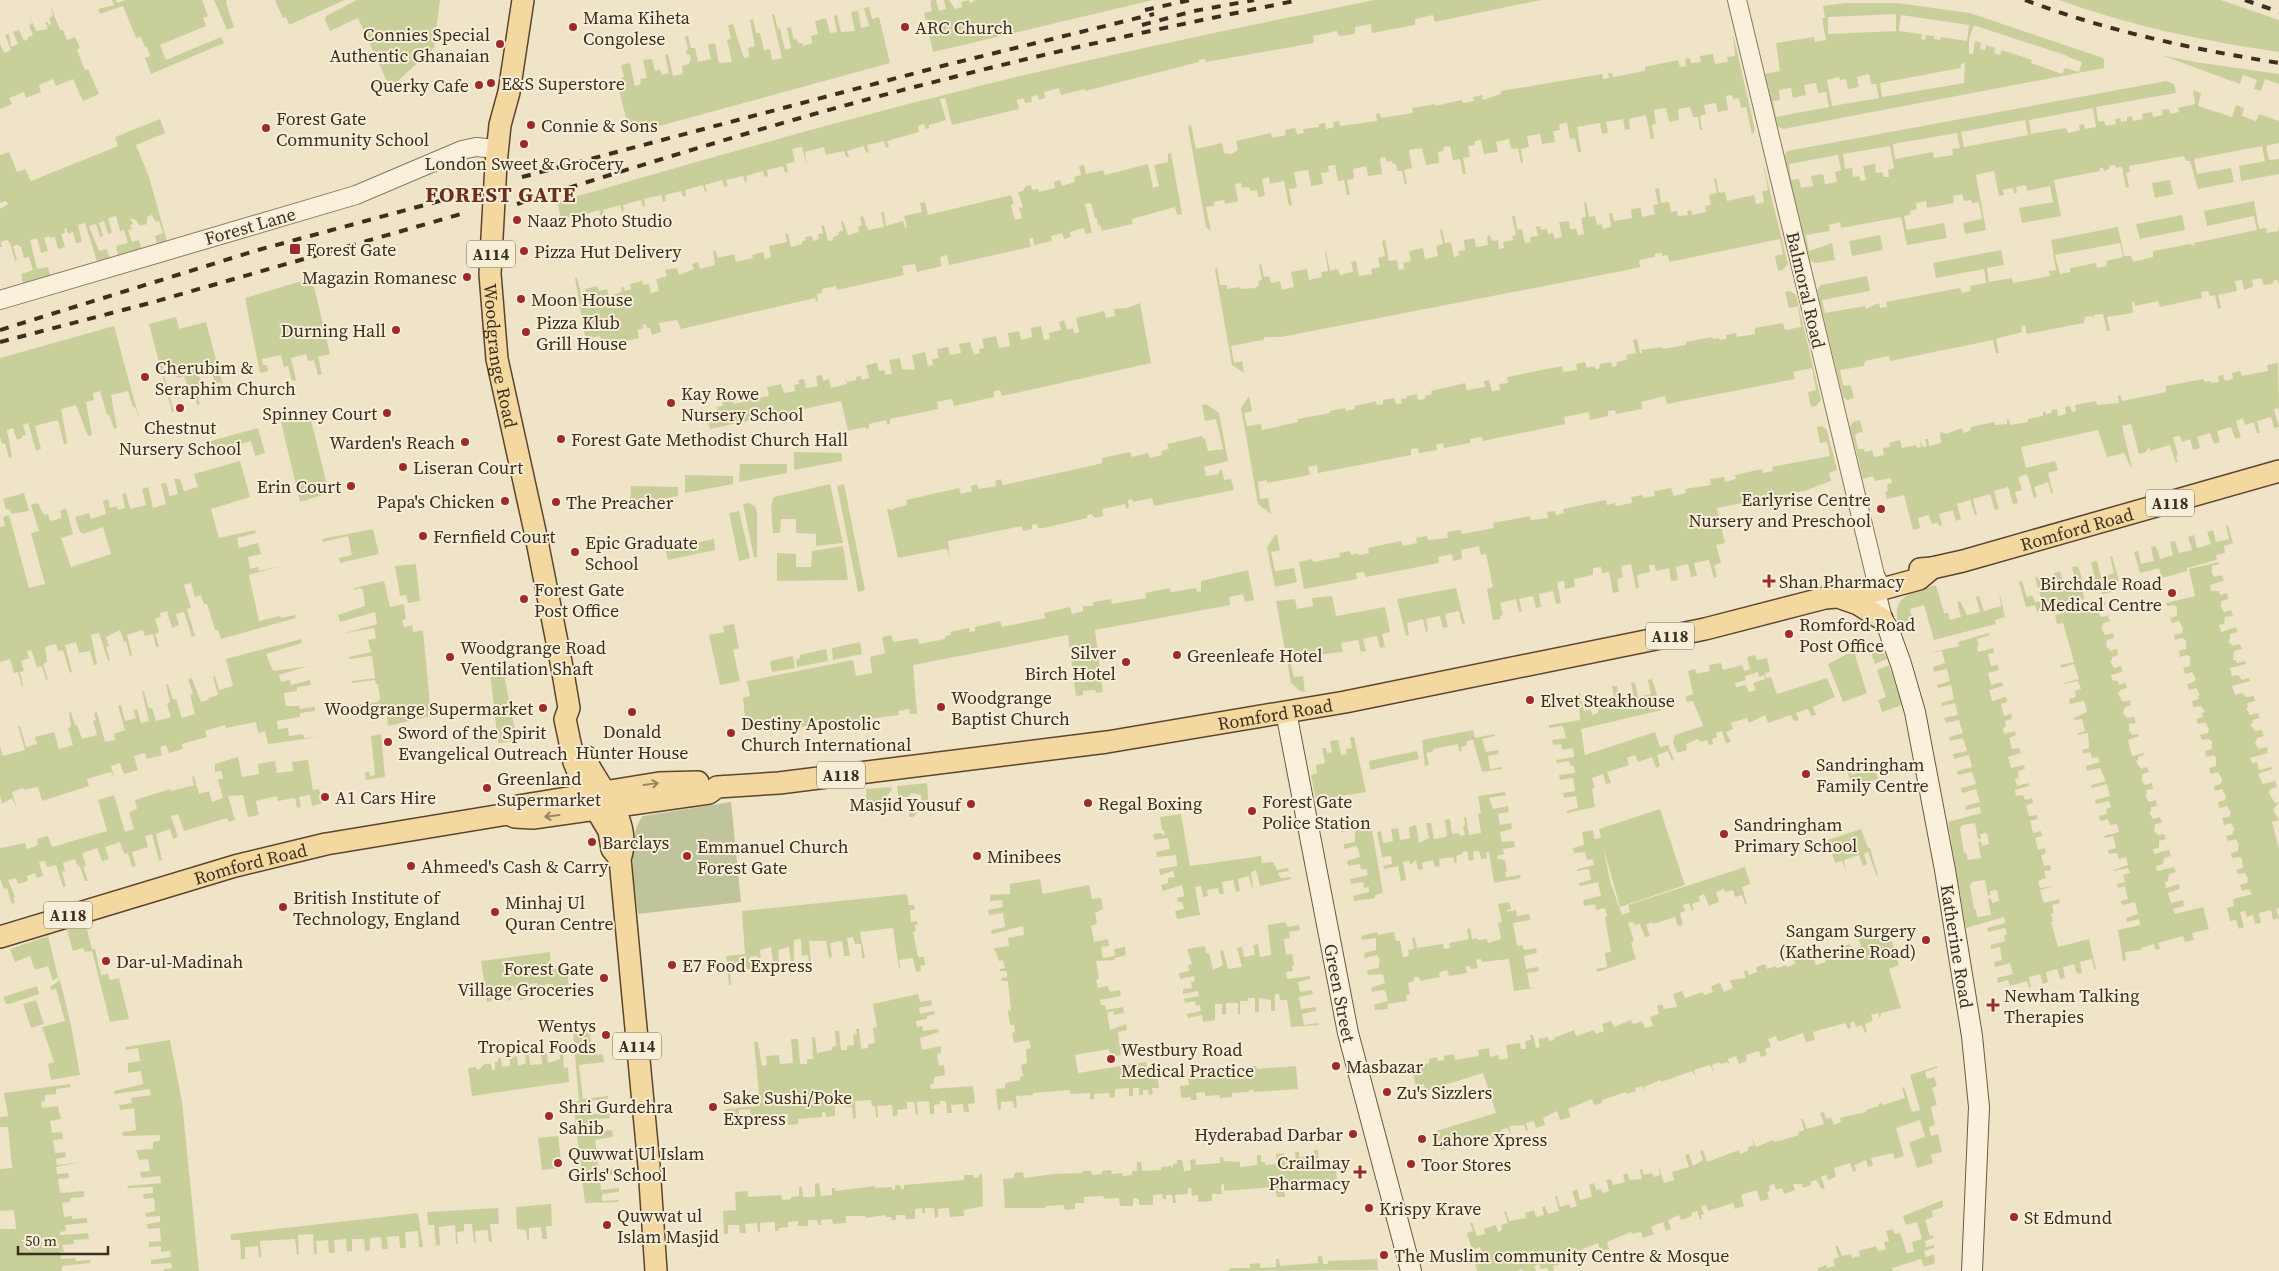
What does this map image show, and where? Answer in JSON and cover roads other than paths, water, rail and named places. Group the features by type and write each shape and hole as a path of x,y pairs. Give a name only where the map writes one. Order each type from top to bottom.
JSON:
{"main road":[{"name":"Woodgrange Road","path":"524,0 497,149 490,274 497,359 536,536 569,708 565,720 574,762 600,800"},
{"name":"Romford Road","path":"0,937 235,866 326,844 508,814 513,807 600,800 659,783 707,782 717,787 779,782 1107,742 1413,689 1705,629 1833,598 1847,587 1878,587 1908,571 1932,568 2279,471"},
{"name":"Katherine Road","path":"1878,587 1890,618 1885,623 1909,688 1915,712 1945,870 1974,1052 1979,1107 1979,1132 1972,1271"},
{"path":"1833,598 1858,604 1885,623"},
{"name":"Green Street","path":"1286,712 1342,1008 1411,1271"},
{"name":"A114","path":"600,800 620,818 625,846 620,859 649,1166 656,1271"}],"street":[{"name":"Balmoral Road","path":"1737,0 1878,587"},
{"name":"Forest Lane","path":"0,300 368,191 462,150 476,147 497,149"}],"railway":[{"path":"1145,10 1190,0"},
{"path":"1142,25 1194,11 1254,0"},
{"path":"517,204 625,170 895,92 1081,46 1299,0"},
{"path":"2025,0 2087,21 2150,38 2214,52 2279,63"},
{"path":"2245,0 2279,12"},
{"path":"522,177 946,65 1154,14"},
{"path":"0,330 258,250 458,196"},
{"path":"0,342 150,303 468,212"}],"place":[{"name":"Mama Kiheta Congolese","path":"573,27"},
{"name":"ARC Church","path":"905,27"},
{"name":"Connies Special Authentic Ghanaian","path":"500,44"},
{"name":"E&S Superstore","path":"491,83"},
{"name":"Querky Cafe","path":"479,85"},
{"name":"Connie & Sons","path":"531,125"},
{"name":"Forest Gate Community School","path":"266,128"},
{"name":"London Sweet & Grocery","path":"524,144"},
{"name":"Naaz Photo Studio","path":"517,220"},
{"name":"Forest Gate","path":"295,249"},
{"name":"Pizza Hut Delivery","path":"524,251"},
{"name":"Magazin Romanesc","path":"467,277"},
{"name":"Moon House","path":"521,299"},
{"name":"Durning Hall","path":"396,330"},
{"name":"Pizza Klub Grill House","path":"526,332"},
{"name":"Cherubim & Seraphim Church","path":"145,377"},
{"name":"Kay Rowe Nursery School","path":"671,403"},
{"name":"Chestnut Nursery School","path":"180,408"},
{"name":"Spinney Court","path":"387,413"},
{"name":"Forest Gate Methodist Church Hall","path":"561,439"},
{"name":"Warden's Reach","path":"465,442"},
{"name":"Liseran Court","path":"403,467"},
{"name":"Erin Court","path":"351,486"},
{"name":"Papa's Chicken","path":"505,501"},
{"name":"The Preacher","path":"556,502"},
{"name":"Earlyrise Centre Nursery and Preschool","path":"1881,509"},
{"name":"Fernfield Court","path":"423,536"},
{"name":"Epic Graduate School","path":"575,552"},
{"name":"Shan Pharmacy","path":"1769,581"},
{"name":"Birchdale Road Medical Centre","path":"2172,593"},
{"name":"Forest Gate Post Office","path":"524,599"},
{"name":"Romford Road Post Office","path":"1789,634"},
{"name":"Greenleafe Hotel","path":"1177,655"},
{"name":"Woodgrange Road Ventilation Shaft","path":"450,657"},
{"name":"Silver Birch Hotel","path":"1126,662"},
{"name":"Elvet Steakhouse","path":"1530,700"},
{"name":"Woodgrange Baptist Church","path":"941,707"},
{"name":"Woodgrange Supermarket","path":"543,708"},
{"name":"Donald Hunter House","path":"632,712"},
{"name":"Destiny Apostolic Church International","path":"731,733"},
{"name":"Sword of the Spirit Evangelical Outreach","path":"388,742"},
{"name":"Sandringham Family Centre","path":"1806,774"},
{"name":"Greenland Supermarket","path":"487,788"},
{"name":"A1 Cars Hire","path":"325,797"},
{"name":"Regal Boxing","path":"1088,803"},
{"name":"Masjid Yousuf","path":"971,804"},
{"name":"Forest Gate Police Station","path":"1252,811"},
{"name":"Sandringham Primary School","path":"1724,834"},
{"name":"Barclays","path":"592,842"},
{"name":"Emmanuel Church Forest Gate","path":"687,856"},
{"name":"Minibees","path":"977,856"},
{"name":"Ahmeed's Cash & Carry","path":"411,866"},
{"name":"British Institute of Technology, England","path":"283,907"},
{"name":"Minhaj Ul Quran Centre","path":"495,912"},
{"name":"Sangam Surgery (Katherine Road)","path":"1926,940"},
{"name":"Dar-ul-Madinah","path":"106,961"},
{"name":"E7 Food Express","path":"672,965"},
{"name":"Forest Gate Village Groceries","path":"604,978"},
{"name":"Newham Talking Therapies","path":"1993,1005"},
{"name":"Wentys Tropical Foods","path":"606,1035"},
{"name":"Westbury Road Medical Practice","path":"1111,1059"},
{"name":"Masbazar","path":"1336,1066"},
{"name":"Zu's Sizzlers","path":"1387,1092"},
{"name":"Sake Sushi/Poke Express","path":"713,1107"},
{"name":"Shri Gurdehra Sahib","path":"549,1116"},
{"name":"Hyderabad Darbar","path":"1353,1134"},
{"name":"Lahore Xpress","path":"1422,1139"},
{"name":"Quwwat Ul Islam Girls' School","path":"558,1163"},
{"name":"Toor Stores","path":"1411,1164"},
{"name":"Crailmay Pharmacy","path":"1360,1172"},
{"name":"Krispy Krave","path":"1369,1208"},
{"name":"St Edmund","path":"2014,1217"},
{"name":"Quwwat ul Islam Masjid","path":"607,1225"},
{"name":"The Muslim community Centre & Mosque","path":"1384,1255"}],"district":[{"name":"FOREST GATE","path":"501,194"}]}
